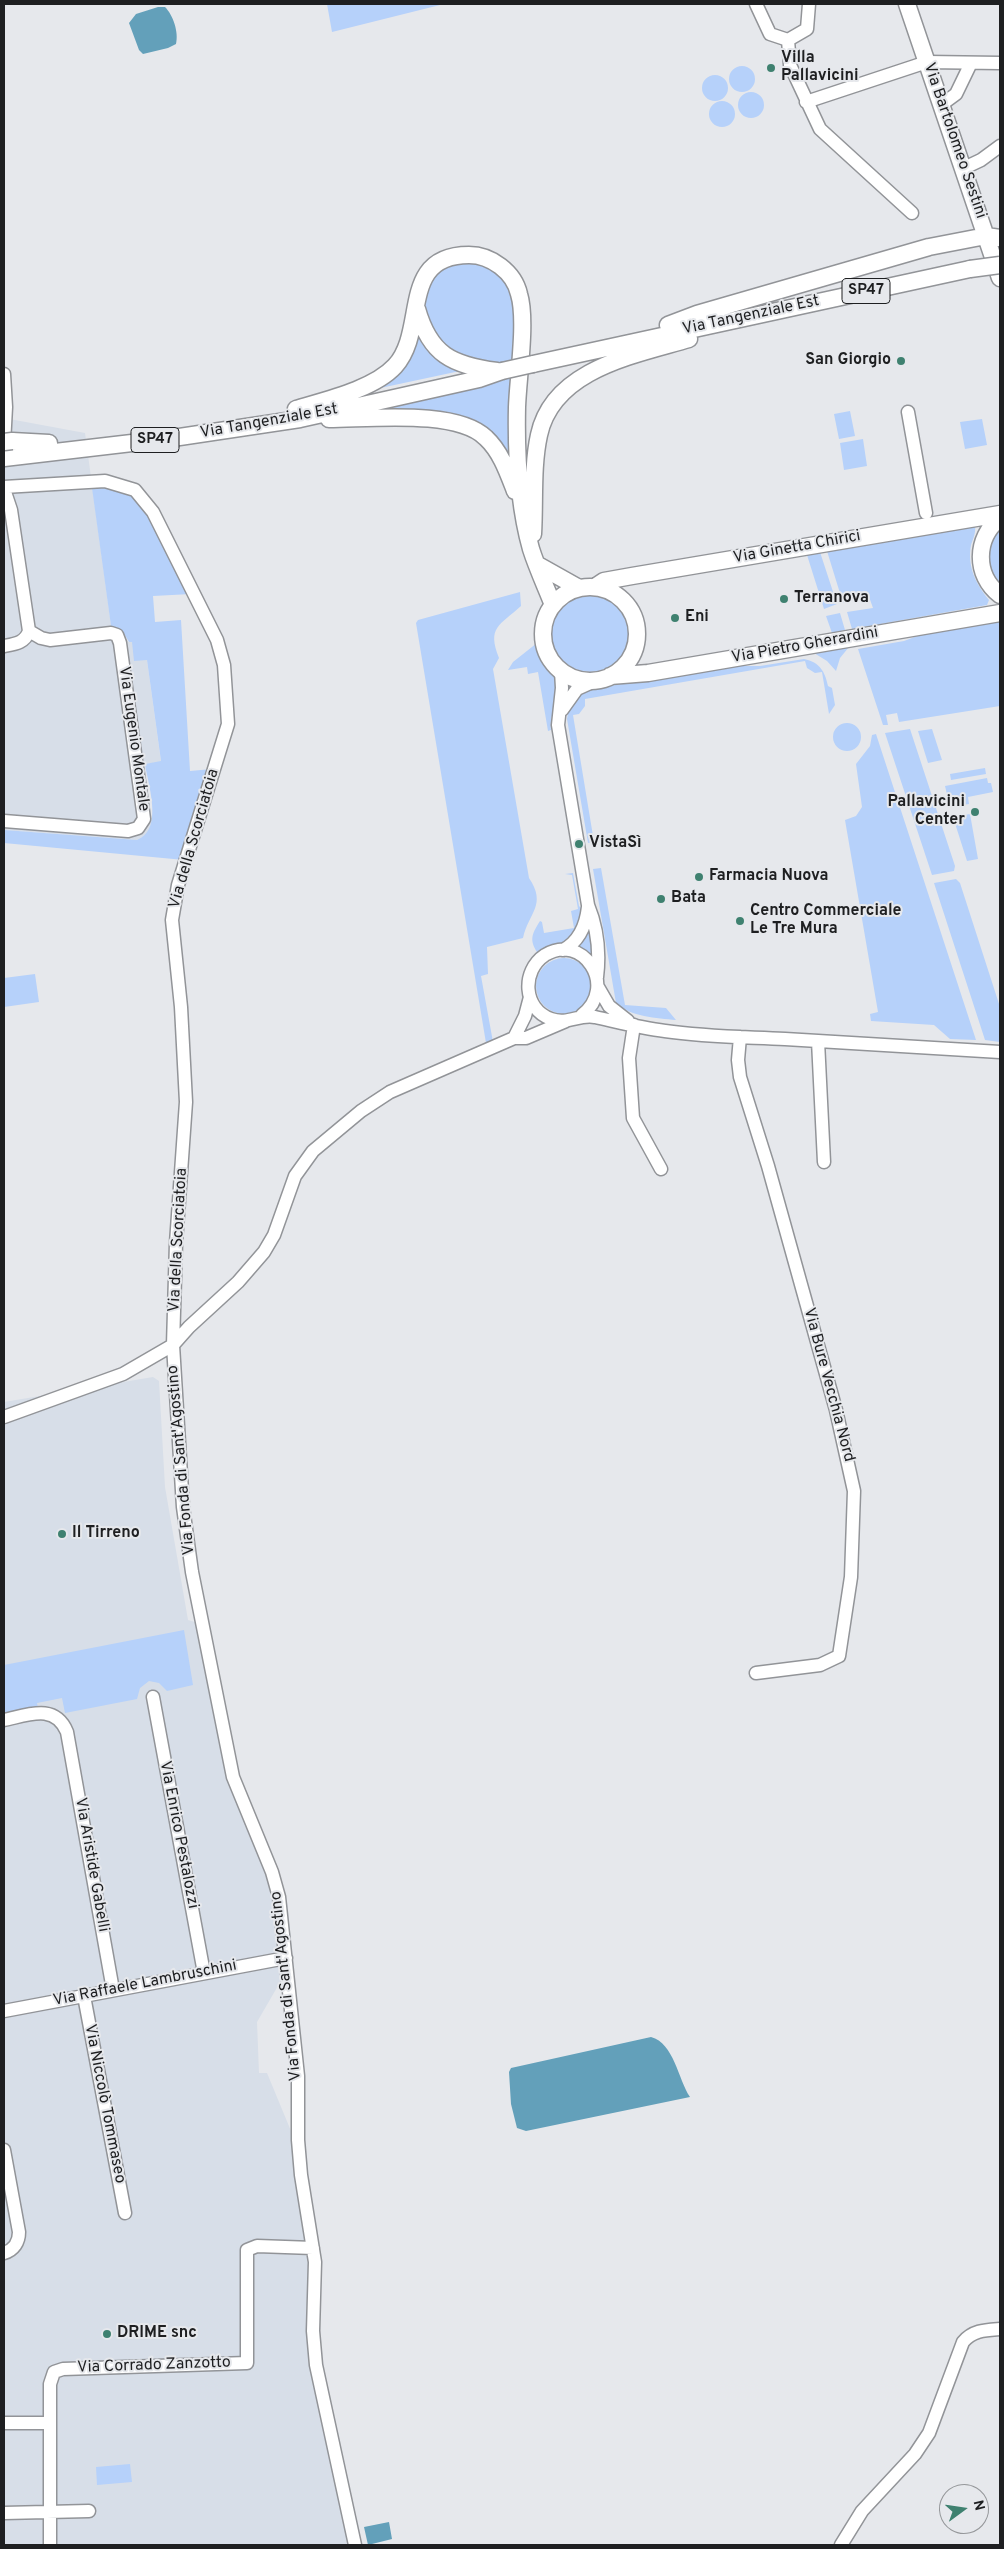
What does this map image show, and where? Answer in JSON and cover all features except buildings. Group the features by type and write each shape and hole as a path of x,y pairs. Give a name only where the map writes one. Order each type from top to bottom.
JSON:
{"main road":[{"name":"Via Bartolomeo Sestini","path":"907,4 962,169 993,237 1000,278"},
{"path":"627,343 697,314 929,247 993,237"},
{"path":"298,414 367,384 388,372 400,360 408,346 420,284 426,275 441,262 458,256 475,255 493,261 507,273 517,287 521,312 516,436 522,510"},
{"name":"Via Tangenziale Est","path":"50,448 194,425 298,414 970,269 998,258"},
{"path":"416,303 425,333 444,355 467,366 502,371"},
{"path":"532,549 538,435 548,411 560,394 582,378 609,365 725,329 762,313"},
{"path":"298,414 446,420 467,425 477,430 492,444 502,460 522,510 532,549 553,605"},
{"path":"6,453 50,448"},
{"path":"6,453 50,448"},
{"name":"Via Ginetta Chirici","path":"587,588 604,581 1000,514"},
{"path":"1000,518 986,534 981,554 986,578 1000,595"},
{"path":"538,565 587,588 618,596 629,608 635,622 637,638 632,654 623,667 603,678 575,678 561,671 551,660 544,640 544,625 553,605 564,594 587,588"},
{"name":"Via Pietro Gherardini","path":"603,678 648,673 1000,613"}],"street":[{"path":"756,4 770,34 788,40 807,30 810,4"},
{"path":"788,40 790,65 815,122 826,138 912,213"},
{"path":"806,102 927,62 1000,63"},
{"path":"941,105 956,94 971,64"},
{"path":"962,169 981,160 1000,146"},
{"path":"4,374 6,453"},
{"path":"908,412 926,513 932,517 951,522"},
{"name":"Via della Scorciatoia","path":"4,488 105,481 135,490 153,512 217,640 223,656 228,724 178,885 172,920 181,1008 186,1102 176,1243 173,1345"},
{"path":"4,488 11,510 29,631 21,642 4,646"},
{"path":"895,531 920,519 926,513"},
{"name":"Via Eugenio Montale","path":"4,821 128,831 138,828 144,819 120,643 117,635 111,633 50,640 41,638 29,631"},
{"path":"4,1417 123,1374 173,1345 189,1327 238,1282 264,1252 276,1228 295,1176 313,1152 361,1111 390,1092 514,1038 526,1038 582,1015 594,1003 598,982 599,956 594,922 588,904 559,734 558,717 562,688 561,671"},
{"path":"558,717 572,694 582,686 603,678"},
{"path":"566,1021 546,1017 536,1008 530,997 528,980 535,964 548,954 569,947 583,930 588,904"},
{"path":"563,950 573,952 587,959 613,1010 634,1025"},
{"path":"514,1038 523,1021 530,997"},
{"path":"582,1015 666,1032 1000,1052"},
{"path":"634,1025 630,1058 633,1118 661,1169"},
{"name":"Via Bure Vecchia Nord","path":"740,1037 738,1057 740,1077 770,1176 833,1401 850,1469 856,1504 851,1577 838,1656 820,1665 756,1673"},
{"path":"818,1041 824,1162"},
{"name":"Via Fonda di Sant'Agostino","path":"173,1345 183,1507 192,1572 230,1766 240,1798 277,1888 298,2076 299,2157 316,2278 313,2331 316,2365 355,2545"},
{"name":"Via Enrico Pestalozzi","path":"152,1697 204,1973"},
{"name":"Via Aristide Gabelli","path":"4,1720 48,1713 62,1722 69,1740 114,1990"},
{"name":"Via Raffaele Lambruschini","path":"4,2010 286,1958"},
{"name":"Via Niccolò Tommaseo","path":"84,1996 125,2213"},
{"path":"4,2150 16,2214 18,2239 12,2249 4,2253"},
{"name":"Via Corrado Zanzotto","path":"50,2545 50,2379 58,2370 247,2363 247,2250 257,2246 313,2248"},
{"path":"841,2545 862,2512 915,2454 929,2433 963,2342 968,2336 976,2332 1000,2329"},
{"path":"4,2423 50,2423"},
{"path":"4,2513 89,2511"}],"shaded area":[{"path":"327,4 444,4 332,32"},
{"path":"158,7 165,7 173,19 177,34 176,44 168,48 143,54 139,50 129,23 136,14"},
{"path":"742,66 751,70 755,79 751,88 742,92 733,88 729,79 733,70"},
{"path":"715,75 724,79 728,88 724,97 715,101 706,97 702,88 706,79"},
{"path":"751,92 760,96 764,105 760,114 751,118 742,114 738,105 742,96"},
{"path":"722,101 731,105 735,114 731,123 722,127 713,123 709,114 713,105"},
{"path":"467,261 486,267 500,275 509,288 515,307 510,460 493,438 359,413 501,381 502,362 492,363 455,358 428,326 424,302 428,287 437,274 446,267"},
{"path":"417,333 460,371 371,390"},
{"path":"850,411 855,436 839,439 834,414"},
{"path":"4,418 85,433 111,625 123,632 128,642 132,642 147,660 161,762 145,764 152,822 147,834 137,840 4,830"},
{"path":"982,419 987,445 965,449 960,422"},
{"path":"863,439 867,466 844,470 840,443"},
{"path":"96,485 126,491 144,506 191,594 153,596 155,622 181,620 190,771 212,769 184,860 4,843 4,830 137,840 145,834 150,826 152,806 145,764 161,761 147,660 134,661 132,642 129,642 123,632 111,626 92,488"},
{"path":"975,526 970,561 980,588 989,600 987,605 852,629 847,612 873,608 868,594 843,603 827,551"},
{"path":"1000,529 1000,584 992,571 989,557 992,543"},
{"path":"820,552 837,604 824,609 807,555"},
{"path":"520,592 521,606 501,623 495,633 494,640 499,658 493,669 529,878 534,887 537,902 523,938 487,947 488,974 481,976 493,1042 486,1043 416,623 418,620"},
{"path":"590,594 605,597 617,606 626,618 629,633 626,648 617,660 605,669 590,672 575,669 563,660 554,648 551,633 554,618 563,606 575,597"},
{"path":"840,613 845,630 832,633 826,616"},
{"path":"1000,619 1000,706 899,722 897,713 886,715 888,725 883,725 858,649 904,641 928,632"},
{"path":"537,643 556,680 557,686 551,730 548,731 538,672 528,674 527,667 508,670 513,662"},
{"path":"849,647 840,658 836,671 827,661 814,653"},
{"path":"804,659 810,660 821,668 828,686 832,688 835,705 829,714 822,672 815,673 807,668 805,661 585,699 585,706 579,714 573,715 594,842 588,843 567,719 572,704 578,697 592,689 727,666 760,666"},
{"path":"847,723 857,727 861,737 857,747 847,751 837,747 833,737 837,727"},
{"path":"910,729 955,866 954,871 932,875 885,733"},
{"path":"932,729 942,760 928,763 918,731"},
{"path":"876,734 976,1040 950,1039 934,1025 871,1021 870,1014 878,1012 845,820 856,816 862,807 856,764 870,746 872,735"},
{"path":"985,768 986,774 951,780 950,774"},
{"path":"987,778 988,783 991,783 993,792 968,797 969,804 950,807 945,786"},
{"path":"970,814 978,859 967,861 953,817"},
{"path":"601,868 625,1005 666,1008 676,1020 636,1014 616,1003 593,869"},
{"path":"573,873 579,906 582,909 577,927 562,943 539,955 532,938 540,921 542,922 544,933 574,928 571,911 578,909 572,875 565,874"},
{"path":"956,879 960,883 1000,1007 1000,1042 985,1040 934,883"},
{"path":"589,929 593,957 576,948"},
{"path":"564,958 575,960 584,966 590,975 592,986 590,997 584,1006 575,1012 564,1014 553,1012 544,1006 538,997 536,986 538,975 544,966 553,960"},
{"path":"35,974 39,1002 4,1007 4,978"},
{"path":"153,1377 159,1381 165,1487 188,1620 208,1626 236,1771 287,1901 293,1960 257,2022 259,2073 267,2073 291,2131 308,2265 306,2326 310,2365 348,2545 4,2545 4,1402"},
{"path":"184,1630 193,1685 167,1691 159,1683 149,1681 140,1688 137,1699 65,1713 62,1698 37,1703 38,1708 4,1715 4,1665"},
{"path":"651,2037 665,2046 690,2097 526,2131 517,2128 511,2104 509,2072 511,2068"},
{"path":"130,2464 132,2482 97,2485 96,2467"},
{"path":"389,2522 392,2539 368,2545 364,2527"}],"place":[{"name":"Villa Pallavicini","path":"771,68"},
{"name":"San Giorgio","path":"901,361"},
{"name":"Terranova","path":"784,599"},
{"name":"Eni","path":"675,618"},
{"name":"Pallavicini Center","path":"975,812"},
{"name":"VistaSì","path":"579,844"},
{"name":"Farmacia Nuova","path":"699,877"},
{"name":"Bata","path":"661,899"},
{"name":"Centro Commerciale Le Tre Mura","path":"740,921"},
{"name":"Il Tirreno","path":"62,1534"},
{"name":"DRIME snc","path":"107,2334"}]}
